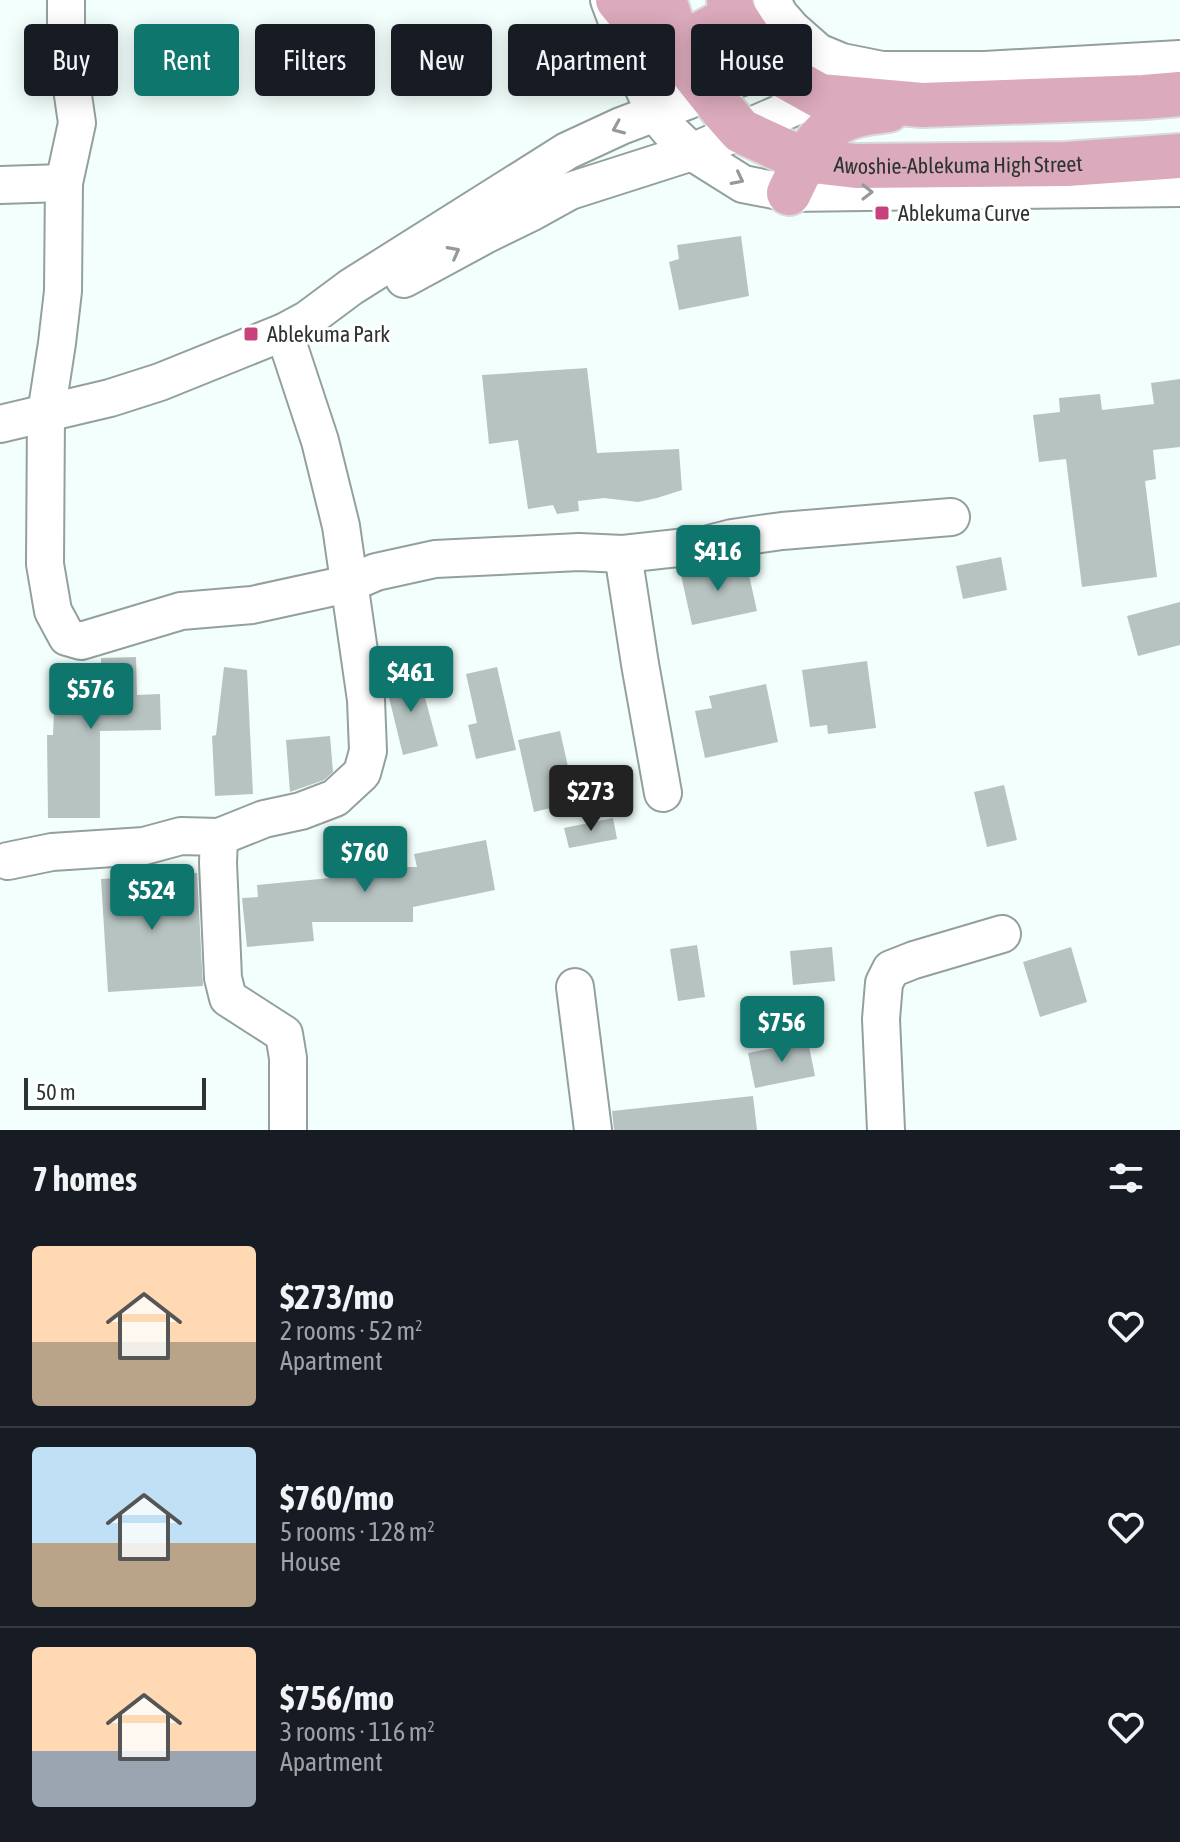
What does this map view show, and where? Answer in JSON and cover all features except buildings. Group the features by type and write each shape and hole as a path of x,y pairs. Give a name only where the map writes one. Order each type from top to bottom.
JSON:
{"main road":[{"path":"618,0 648,33 662,40 678,42 692,39 745,5 752,24"},
{"path":"664,0 691,70"},
{"path":"812,92 820,96 922,105"},
{"path":"797,176 827,130 844,119 860,114 922,105 1180,94"},
{"path":"710,96 741,131"},
{"name":"Awoshie-Ablekuma High Street","path":"741,131 797,176 856,166 1067,164 1180,156"}],"street":[{"path":"66,0 66,47 77,123 64,183 63,291 46,414 45,564 53,611 67,637 81,641 181,611 252,605 348,584 376,572 435,559 579,552 623,554 705,545 782,531 951,517"},
{"name":"Awoshie-Ablekuma High Street","path":"609,0 655,113 692,152 743,184 797,176 1180,188"},
{"path":"745,5 779,14 818,52 842,62 882,70 985,70 1180,59"},
{"path":"296,325 567,151 696,96"},
{"path":"0,424 110,398 160,382 296,325 344,313 570,191 692,152 820,96"},
{"path":"0,185 64,183"},
{"path":"8,861 52,852 144,846 181,836 219,837 264,819 301,811 335,798 362,773 368,751 366,700 341,526 296,325"},
{"path":"623,554 663,793"},
{"path":"219,837 223,978 228,998 284,1034 288,1058 288,1130"},
{"path":"886,1130 881,1019 884,983 891,969 1002,934"},
{"path":"575,987 593,1130"}],"place":[{"name":"Ablekuma Curve","path":"882,213"},
{"name":"Ablekuma Park","path":"251,334"}]}
